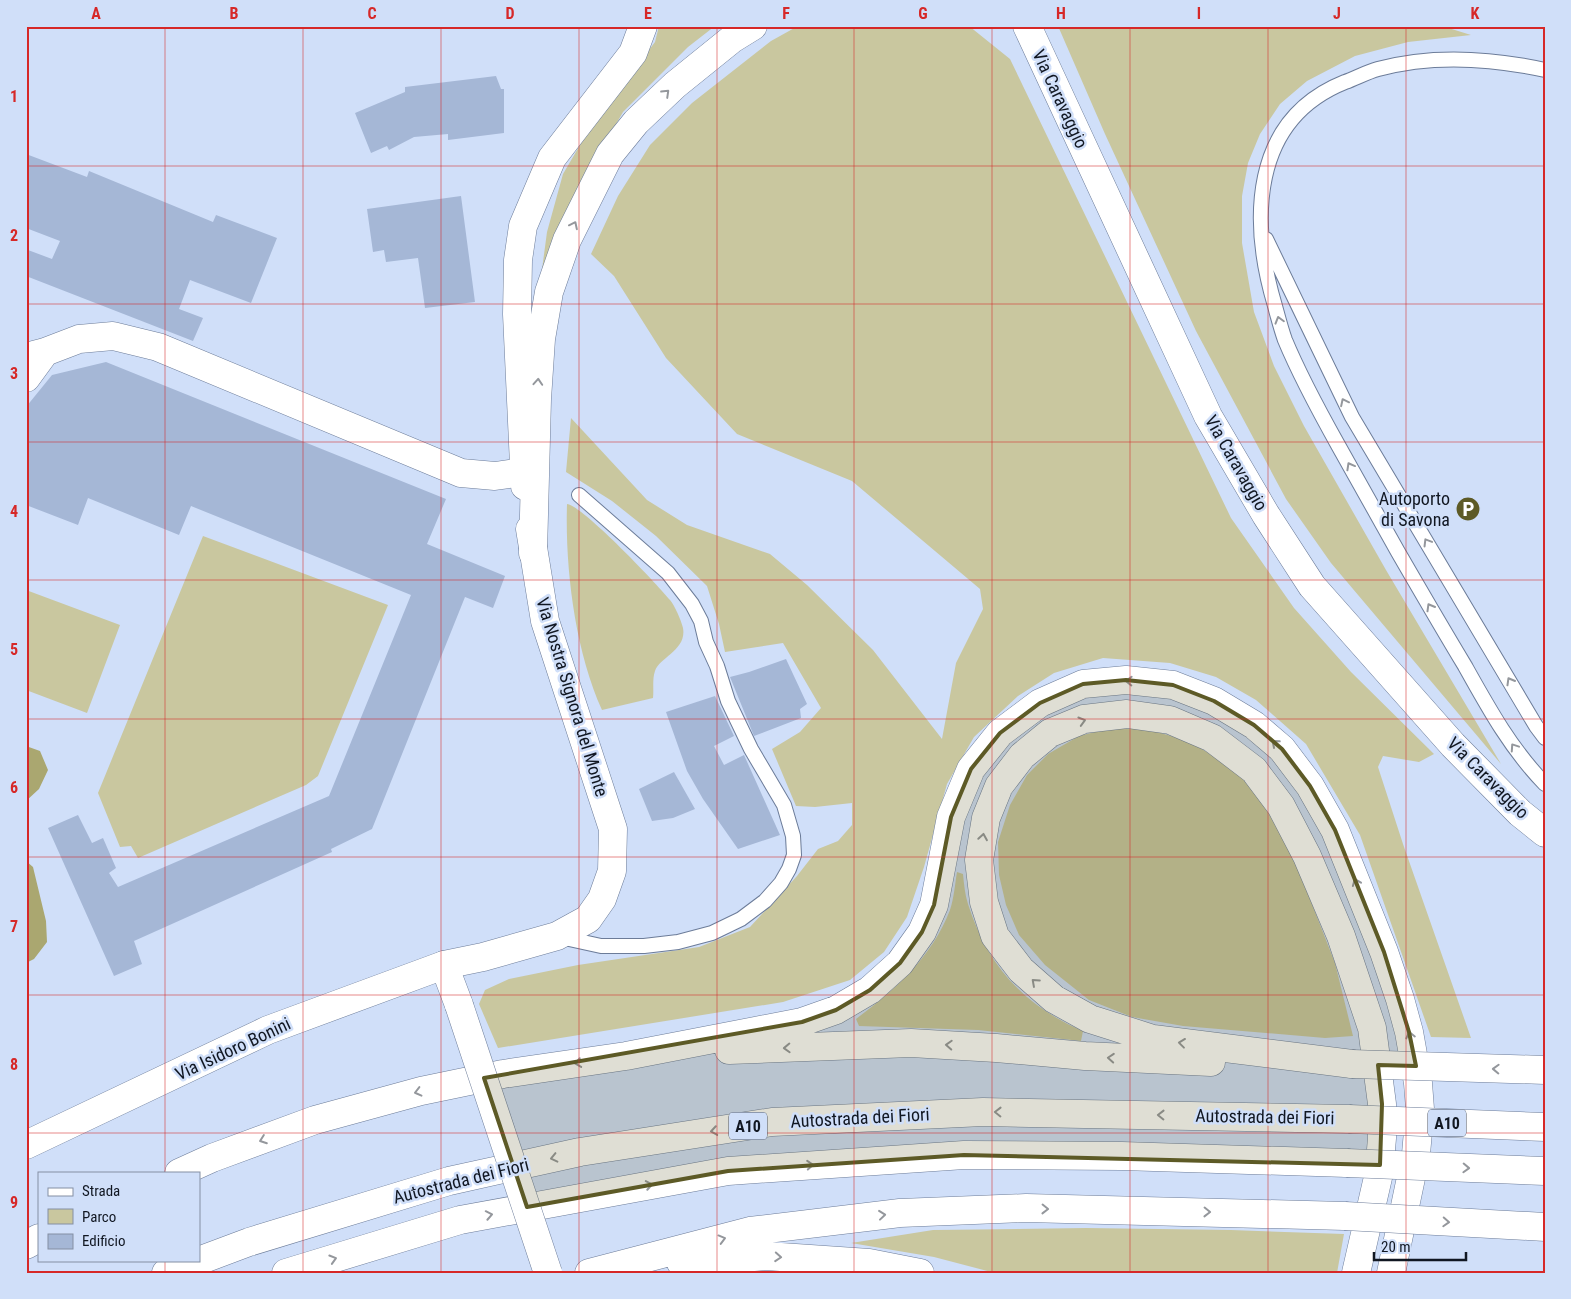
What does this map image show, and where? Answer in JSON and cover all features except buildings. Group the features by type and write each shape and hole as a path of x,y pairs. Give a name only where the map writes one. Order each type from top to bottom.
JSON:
{"main road":[{"name":"Via Nostra Signora del Monte","path":"444,965 483,957 557,936 588,919 602,899 612,871 613,829 545,621 533,553 523,472 517,314 518,260 523,226 552,158 633,53 643,26"},
{"path":"533,553 537,399 541,339 549,292 567,240 610,154 636,122 675,85 732,39 753,26"},
{"name":"Via Caravaggio","path":"1022,30 1208,416 1266,515 1312,586 1453,745 1520,812 1545,833"},
{"path":"26,378 36,354 79,339 113,336 158,347 461,473 494,476 523,472"},
{"path":"180,1172 212,1158 316,1120 421,1091 503,1074 626,1056 802,1022 836,1010 870,990 900,963 922,932 934,905 951,817 971,769 1000,732 1040,703 1083,684 1126,680 1173,684 1214,700 1254,725 1282,749 1310,786 1335,830 1384,952 1409,1032 1418,1082 1420,1109 1416,1154 1391,1273"},
{"path":"1352,1064 1153,1040 1090,1019 1054,999 1021,970 995,936 984,902 979,860 986,818 999,786 1022,756 1050,733 1084,719 1127,714 1170,720 1212,738 1254,770 1281,806 1307,856 1341,936 1372,1028 1382,1104 1382,1138 1379,1173 1356,1273"},
{"path":"444,965 460,1005 548,1273"},
{"name":"Via Isidoro Bonini","path":"26,1145 268,1030 444,965"},
{"path":"626,1056 756,1048 911,1043 1171,1061 1545,1070"},
{"name":"Autostrada dei Fiori","path":"200,1260 249,1242 449,1182 580,1152 772,1122 983,1112 1349,1119 1545,1128"},
{"path":"286,1273 460,1220 728,1171 964,1155 1122,1156 1545,1171"},
{"path":"598,1271 750,1231 900,1213 1026,1208 1345,1216 1545,1227"},
{"path":"26,1244 38,1238"},
{"path":"598,1271 766,1256 869,1264 920,1273"},
{"name":"Autostrada dei Fiori","path":"166,1273 195,1262"}],"lane":[{"path":"1545,70 1514,63 1465,58 1419,61 1377,70 1335,86 1307,104 1284,130 1270,157 1261,193 1260,227 1266,278 1284,339 1313,399 1496,721 1523,761 1545,784"},
{"path":"1260,227 1352,417 1498,659 1536,726 1545,738"},
{"path":"557,936 601,946 644,946 678,942 712,933 741,919 765,901 781,883 794,855 793,836 784,805 751,749 728,702 717,666 706,642 701,621 692,604 668,573 579,496"}],"highlighted area":[{"path":"1126,680 1173,685 1214,701 1254,725 1282,749 1310,786 1335,830 1384,952 1409,1032 1416,1066 1378,1065 1382,1104 1380,1165 964,1155 728,1171 527,1207 484,1078 802,1022 836,1010 870,990 900,963 922,932 934,905 951,817 971,769 1000,733 1040,703 1083,684"}],"green space":[{"path":"659,26 715,26 688,47 623,112 585,178 539,292 547,232 563,174 590,128 655,42"},
{"path":"798,26 969,26 1010,59 1231,518 1294,608 1351,672 1434,754 1419,762 1383,756 1378,767 1471,1038 1431,1037 1360,835 1306,744 1256,700 1216,677 1170,663 1103,658 1054,673 1018,696 974,737 947,784 924,867 907,917 884,952 850,980 783,1002 498,1048 479,1004 485,990 509,979 578,965 699,947 750,927 797,876 818,849 838,841 852,825 852,803 815,807 796,806 772,749 800,732 821,708 783,643 725,652 719,624 707,586 656,536 612,501 566,472 571,418 647,500 687,525 770,554 807,585 873,650 942,739 956,663 983,609 980,589 852,481 737,434 666,358 614,276 591,254 618,196 650,145 692,103 771,41"},
{"path":"1058,26 1442,26 1471,35 1408,42 1355,56 1307,81 1280,104 1260,134 1248,163 1242,196 1242,243 1254,312 1274,366 1304,426 1386,570 1501,764 1331,563 1286,499 1196,331 1105,134"},
{"path":"567,504 588,517 619,546 662,591 678,613 683,628 683,636 677,648 662,661 655,671 653,698 602,710 585,662 574,609 568,555"},
{"path":"203,536 388,605 318,776 306,785 138,858 131,846 120,847 98,793"},
{"path":"26,590 120,625 87,713 26,690"},
{"path":"1111,728 1147,729 1188,741 1229,765 1261,798 1292,853 1335,963 1353,1036 1325,1038 1183,1026 1132,1017 1089,1000 1045,965 1019,935 1006,905 999,875 998,842 1010,805 1027,775 1048,754 1079,736"},
{"path":"957,872 963,874 967,901 976,926 997,964 1026,996 1062,1021 1083,1031 1081,1041 978,1030 859,1026 856,1019 898,984 933,943 950,910"},
{"path":"1086,1228 1344,1234 1337,1273 995,1273 934,1257 851,1243 933,1230"}],"shaded area":[{"path":"26,746 40,751 48,770 39,789 26,801"},
{"path":"26,861 33,867 46,921 47,942 34,959 26,963"}],"place":[{"name":"Autoporto di Savona","path":"1468,509"}]}
